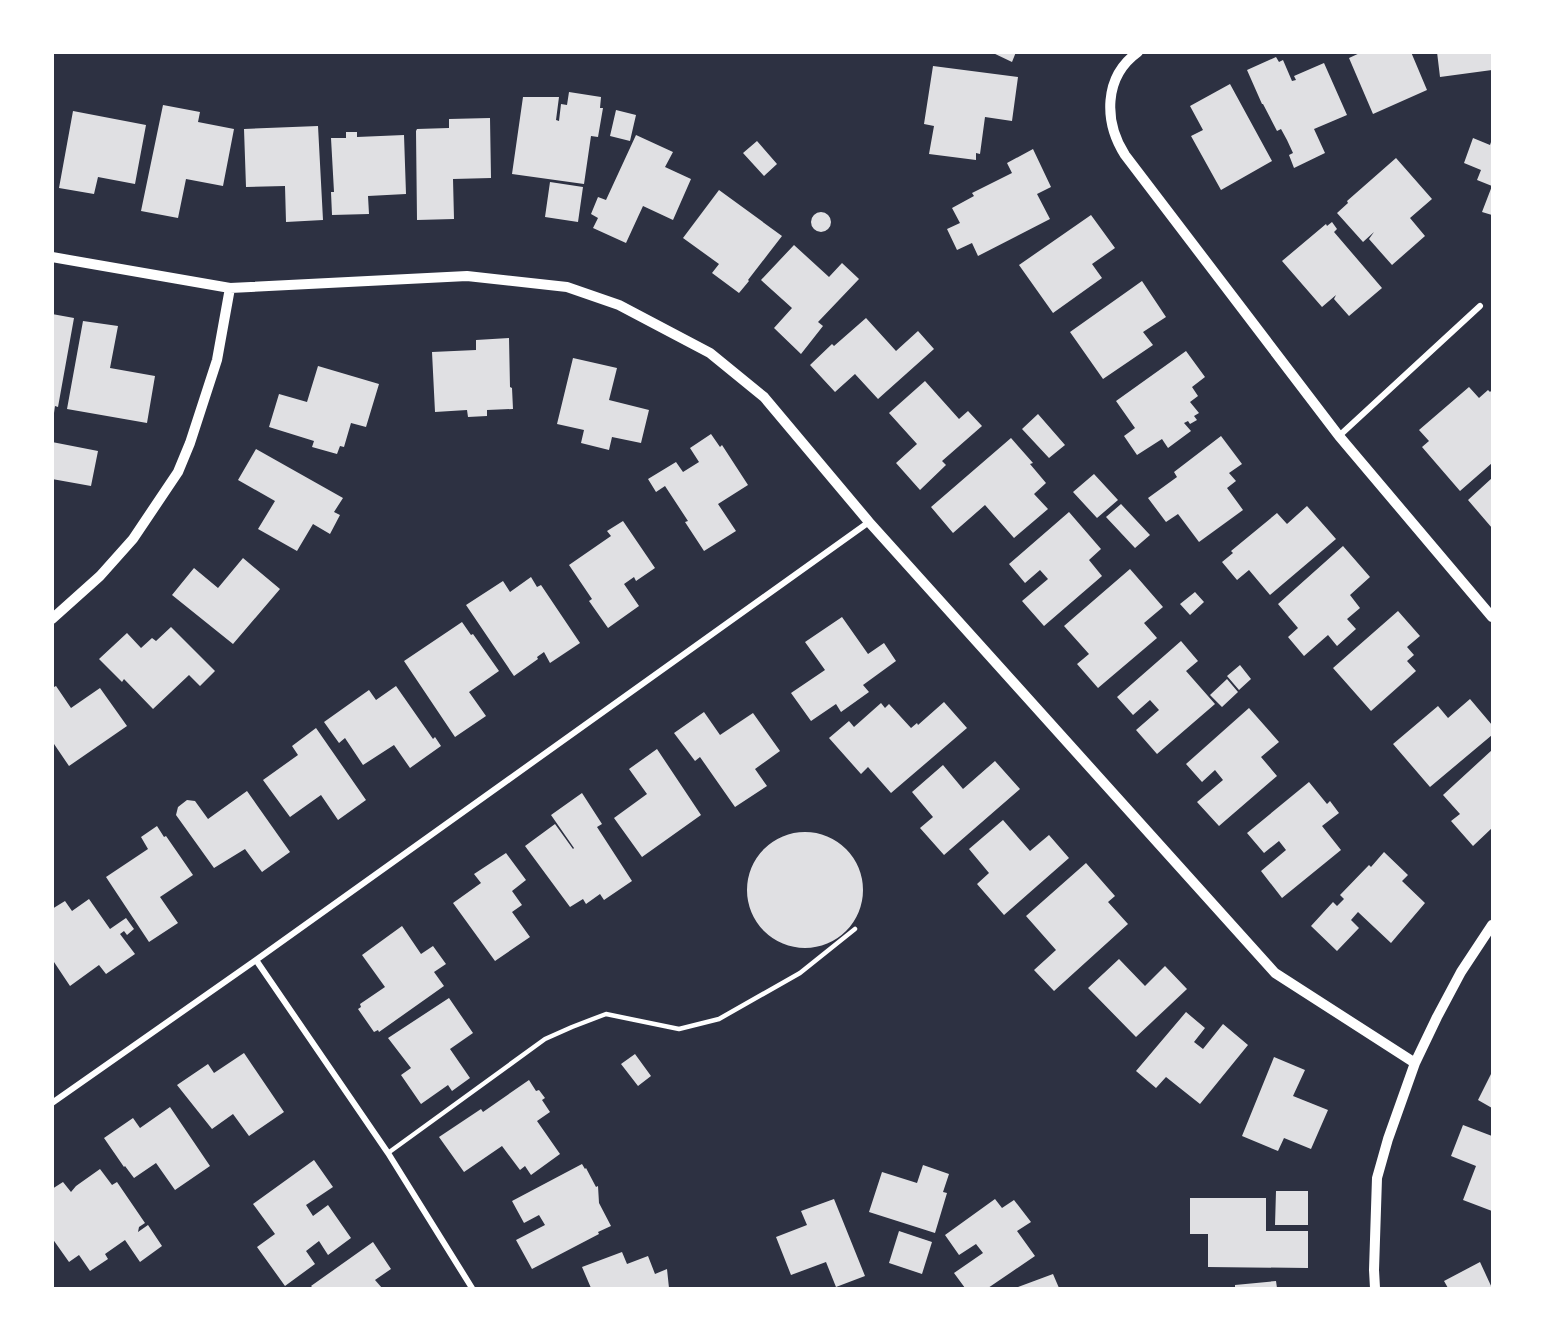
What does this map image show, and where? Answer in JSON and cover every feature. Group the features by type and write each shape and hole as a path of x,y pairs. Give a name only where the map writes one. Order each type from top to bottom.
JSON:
{"street":[{"path":"1138,52 1124,66 1112,93 1109,109 1116,141 1339,436 1492,617"},
{"path":"52,257 230,288 467,276 567,287 620,305 710,353 764,397 869,522 1275,973 1415,1063"},
{"path":"52,619 100,576 133,539 178,472 217,360 230,288"},
{"path":"1339,436 1480,306"},
{"path":"52,1103 869,522"},
{"path":"1375,1288 1377,1178 1401,1100 1415,1063 1437,1017 1461,972 1492,925"},
{"path":"256,960 388,1153 472,1288"}],"lane":[{"path":"388,1153 545,1039 606,1014 679,1029 719,1019 800,973 855,928"}],"building":[{"path":"991,52 1016,52 1012,62"},
{"path":"1362,52 1411,52 1427,90 1373,114 1349,58"},
{"path":"1437,52 1492,52 1492,70 1440,77"},
{"path":"1276,57 1279,62 1283,60 1292,81 1296,80 1294,76 1324,63 1347,115 1314,129 1325,153 1294,168 1289,155 1293,153 1287,140 1281,129 1277,131 1247,70"},
{"path":"933,66 1018,77 1012,121 985,117 980,154 976,153 976,160 929,154 934,126 924,124"},
{"path":"1230,84 1272,161 1221,190 1191,136 1203,130 1190,106"},
{"path":"569,92 601,97 600,108 603,108 598,137 591,136 584,184 512,174 523,97 559,97 556,120 559,121 561,104 567,105"},
{"path":"163,105 200,112 198,122 234,129 223,186 186,179 178,218 141,211"},
{"path":"616,110 636,115 630,141 610,136"},
{"path":"73,111 146,125 135,184 98,177 94,194 59,188"},
{"path":"490,118 491,178 453,179 454,219 417,220 417,129 449,128 449,119"},
{"path":"318,126 323,220 286,222 285,186 246,187 244,129"},
{"path":"346,132 357,132 357,137 404,135 406,194 368,196 369,214 332,215 331,192 334,192 331,138 346,138"},
{"path":"636,135 673,152 665,167 691,179 673,220 643,206 626,243 593,228 598,218 591,214 598,197 606,200"},
{"path":"1473,138 1490,145 1492,139 1492,186 1477,180 1481,170 1464,163"},
{"path":"757,141 777,164 764,176 743,153"},
{"path":"1033,149 1051,187 1037,194 1050,219 978,256 972,243 957,250 947,229 960,223 952,208 974,196 972,193 1012,173 1007,163"},
{"path":"1396,158 1432,199 1410,218 1425,236 1392,265 1369,239 1374,232 1363,242 1337,213 1348,203 1347,201"},
{"path":"550,182 583,187 578,222 545,217"},
{"path":"1492,186 1492,215 1482,212"},
{"path":"719,190 782,236 739,293 712,273 719,264 683,238"},
{"path":"821,212 828,215 831,222 828,229 821,232 814,229 811,222 814,215"},
{"path":"1091,215 1115,248 1092,264 1102,278 1053,313 1019,265"},
{"path":"1332,222 1337,229 1334,232 1382,288 1349,316 1334,299 1336,295 1322,307 1282,261 1326,224 1327,226"},
{"path":"794,245 829,277 842,263 859,279 818,322 823,326 801,354 774,328 792,308 761,280"},
{"path":"1142,281 1166,317 1143,332 1153,345 1103,379 1070,332"},
{"path":"52,314 74,318 58,407 55,406 54,413"},
{"path":"866,318 896,351 918,331 934,349 878,399 855,374 835,392 810,365 832,344 834,346"},
{"path":"83,321 118,326 110,368 155,376 147,423 67,409"},
{"path":"509,338 513,409 487,410 487,416 468,417 467,410 435,412 432,352 476,350 476,340"},
{"path":"1186,351 1205,377 1192,387 1198,396 1190,402 1199,413 1194,416 1197,420 1190,424 1188,421 1184,423 1191,431 1168,448 1162,439 1137,455 1124,436 1135,428 1116,401"},
{"path":"573,358 617,368 609,400 649,410 641,443 612,437 609,450 581,443 584,430 557,424"},
{"path":"318,366 379,384 366,427 351,423 344,447 340,446 337,454 312,447 314,441 269,427 279,394 307,402"},
{"path":"925,381 959,419 968,411 982,426 942,461 946,465 920,490 896,463 917,444 889,413"},
{"path":"1469,387 1479,398 1488,390 1490,392 1492,390 1492,463 1460,491 1422,447 1429,441 1419,430"},
{"path":"1038,414 1065,445 1049,458 1022,429"},
{"path":"711,434 720,447 722,445 748,485 718,504 736,531 704,551 665,486 656,492 648,479 676,462 683,472 699,462 690,448"},
{"path":"1221,436 1242,464 1229,473 1236,481 1227,488 1243,510 1199,542 1178,514 1166,522 1148,498 1177,477 1174,472"},
{"path":"1011,438 1033,463 1030,464 1046,483 1034,494 1048,509 1014,538 985,505 953,533 931,507"},
{"path":"52,442 98,451 91,486 52,479"},
{"path":"256,449 343,498 334,512 340,515 330,534 313,524 297,551 258,529 275,501 238,480"},
{"path":"1094,474 1118,500 1097,518 1073,492"},
{"path":"1492,478 1492,528 1468,500"},
{"path":"1121,504 1150,535 1135,548 1106,517"},
{"path":"1307,506 1336,539 1270,595 1249,570 1237,580 1222,562 1233,553 1231,551 1277,513 1287,524"},
{"path":"1069,512 1101,549 1089,560 1102,576 1044,626 1022,601 1048,579 1040,570 1025,583 1009,564"},
{"path":"623,521 655,568 636,581 634,577 624,584 639,606 608,628 589,601 592,599 569,565 611,536 607,531"},
{"path":"1343,546 1370,577 1350,595 1360,608 1347,619 1356,629 1337,646 1328,635 1304,656 1288,637 1298,628 1278,604"},
{"path":"243,558 280,589 233,644 172,595 194,568 218,588"},
{"path":"1130,569 1163,607 1144,623 1157,638 1098,688 1077,664 1089,654 1064,626"},
{"path":"531,577 537,587 541,585 580,643 550,663 544,652 514,676 466,605 503,581 510,592"},
{"path":"1195,592 1204,602 1190,615 1180,604"},
{"path":"1398,611 1420,636 1407,647 1414,655 1407,661 1416,671 1371,711 1333,668"},
{"path":"842,617 868,654 884,643 896,661 863,685 869,692 841,712 836,704 811,721 791,693 825,670 805,642"},
{"path":"462,622 499,671 469,692 486,716 455,737 404,661"},
{"path":"171,627 215,671 200,686 189,675 153,709 124,679 122,682 99,659 127,633 141,648 152,638 156,641"},
{"path":"1181,641 1198,661 1186,671 1215,704 1157,754 1136,730 1159,710 1150,700 1133,715 1117,697"},
{"path":"1240,665 1251,679 1239,690 1227,676"},
{"path":"1227,679 1238,692 1222,707 1210,695"},
{"path":"56,686 71,708 100,688 127,726 69,766 52,741 52,688"},
{"path":"396,686 433,739 435,737 441,746 410,768 394,745 363,765 345,738 339,743 324,722 369,690 376,700"},
{"path":"1470,699 1492,725 1492,735 1430,787 1393,744 1438,706 1448,718"},
{"path":"944,702 967,728 891,793 868,767 861,774 829,738 849,721 854,727 881,703 885,708 889,704 911,728 917,723 918,725"},
{"path":"1249,708 1279,742 1261,757 1277,776 1219,826 1197,802 1223,780 1215,770 1202,782 1186,764"},
{"path":"704,712 720,735 753,713 780,751 755,769 767,786 735,807 700,757 695,761 674,733"},
{"path":"316,728 366,800 338,820 321,795 290,817 263,780 298,755 292,746"},
{"path":"657,749 701,815 642,857 614,818 647,794 629,769"},
{"path":"1492,750 1492,828 1473,846 1451,821 1460,814 1443,795"},
{"path":"995,761 1020,789 944,855 920,828 933,817 912,792 943,765 963,789"},
{"path":"1309,782 1327,804 1330,801 1339,813 1322,826 1341,850 1282,898 1261,871 1286,850 1279,841 1264,853 1247,833"},
{"path":"247,791 290,852 262,872 245,849 214,868 176,815 178,807 187,800 195,801 208,819"},
{"path":"582,793 602,824 597,827 632,881 604,900 600,894 586,904 583,899 570,907 525,846 555,824 573,849 551,815"},
{"path":"1003,820 1030,851 1049,835 1069,858 1004,915 977,884 989,873 969,849"},
{"path":"157,826 193,875 160,897 178,923 149,942 106,877 148,849 141,837"},
{"path":"805,832 827,837 846,849 858,868 863,890 858,912 846,931 827,943 805,948 783,943 764,931 752,912 747,890 752,868 764,849 783,837"},
{"path":"1384,852 1408,875 1402,881 1425,903 1391,943 1358,912 1351,920 1359,928 1337,951 1311,926 1333,902 1337,906 1344,899 1340,895"},
{"path":"506,853 526,880 512,891 522,905 512,912 530,937 495,961 453,903 481,883 474,874"},
{"path":"1086,863 1115,896 1108,902 1128,924 1054,991 1034,970 1056,950 1026,916"},
{"path":"89,899 110,929 126,918 134,929 127,935 124,931 120,934 135,954 106,974 99,965 70,986 52,959 52,909 65,901 72,911"},
{"path":"402,926 421,954 433,946 446,964 434,972 444,986 379,1032 378,1030 374,1032 358,1009 361,1007 360,1004 385,987 362,955"},
{"path":"1119,959 1145,986 1165,966 1187,989 1136,1037 1088,988"},
{"path":"449,998 473,1033 450,1049 470,1078 452,1091 448,1085 421,1104 401,1075 411,1068 388,1038"},
{"path":"1186,1012 1205,1028 1194,1042 1203,1049 1223,1024 1248,1045 1200,1104 1166,1077 1156,1088 1136,1071"},
{"path":"244,1053 284,1112 249,1136 233,1114 212,1129 177,1085 208,1064 214,1073"},
{"path":"635,1054 651,1076 638,1086 621,1064"},
{"path":"1274,1057 1305,1070 1293,1096 1328,1110 1311,1149 1284,1138 1278,1151 1242,1136"},
{"path":"1492,1072 1492,1108 1478,1100"},
{"path":"529,1080 536,1091 539,1090 545,1098 542,1100 550,1112 537,1121 560,1154 531,1175 525,1166 520,1170 502,1146 464,1172 439,1137 481,1109 483,1112"},
{"path":"170,1107 210,1166 175,1190 156,1163 134,1178 104,1138 133,1118 140,1128"},
{"path":"1463,1125 1492,1136 1492,1211 1463,1200 1476,1166 1451,1156"},
{"path":"314,1160 333,1187 306,1205 313,1216 328,1205 351,1238 328,1255 319,1241 306,1251 315,1264 285,1286 257,1247 275,1234 253,1204"},
{"path":"582,1164 596,1187 598,1186 599,1203 611,1226 532,1269 516,1240 545,1225 539,1215 524,1223 512,1201"},
{"path":"923,1165 949,1174 943,1192 947,1193 935,1233 869,1212 882,1172 917,1183"},
{"path":"100,1169 112,1185 117,1182 145,1223 139,1227 138,1232 148,1225 162,1246 140,1262 125,1240 105,1254 108,1259 90,1271 79,1255 69,1262 52,1238 52,1189 63,1182 71,1192"},
{"path":"1276,1191 1308,1191 1308,1225 1275,1225"},
{"path":"1190,1198 1266,1198 1266,1231 1308,1231 1308,1268 1208,1267 1208,1234 1190,1234"},
{"path":"834,1199 865,1276 836,1287 826,1262 791,1275 776,1237 807,1225 801,1211"},
{"path":"995,1199 1002,1208 1014,1200 1031,1222 1017,1231 1035,1256 988,1288 965,1288 954,1273 983,1253 976,1244 959,1255 945,1235"},
{"path":"899,1231 932,1242 922,1274 889,1263"},
{"path":"373,1242 391,1269 375,1280 382,1288 313,1288 311,1286"},
{"path":"622,1252 627,1264 648,1256 655,1274 667,1269 669,1288 591,1288 582,1267"},
{"path":"1480,1262 1492,1288 1448,1288 1444,1281"},
{"path":"1053,1274 1059,1288 1015,1288"},
{"path":"1276,1281 1277,1288 1235,1288 1235,1285"}]}
